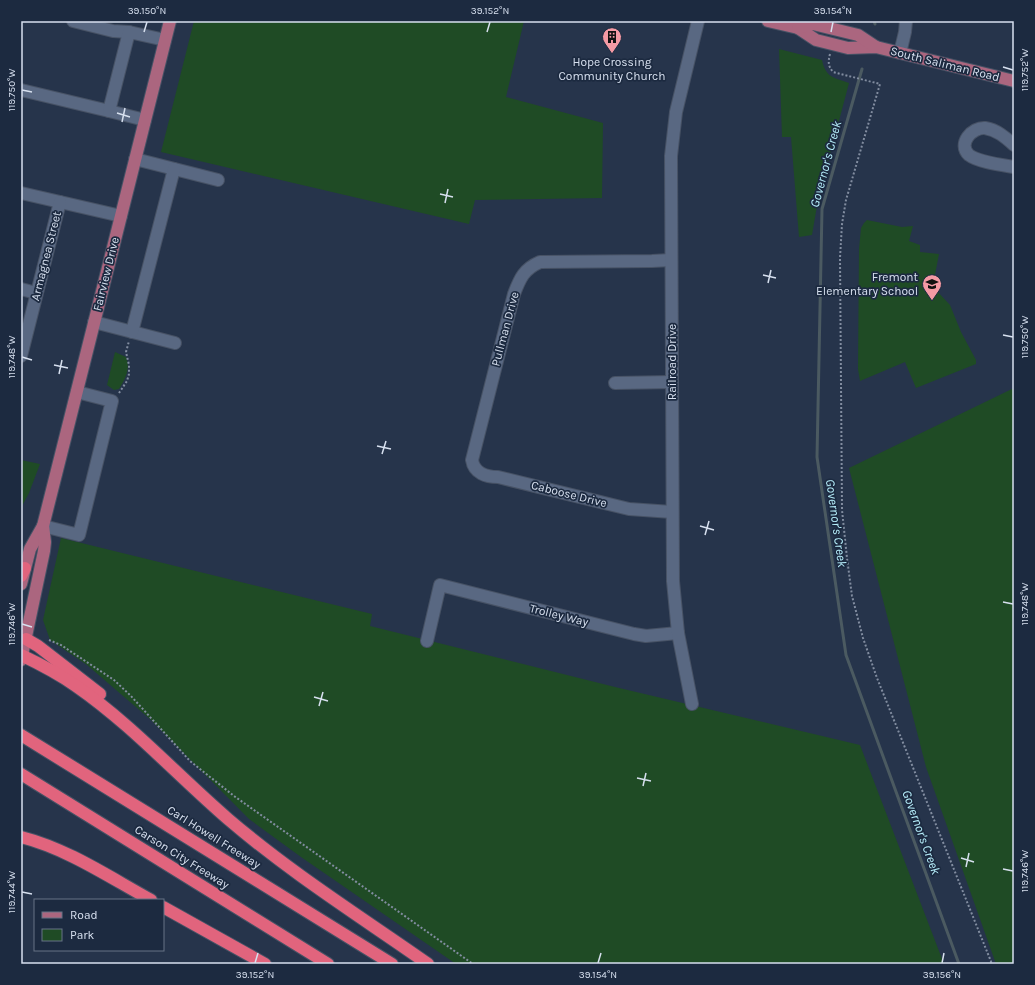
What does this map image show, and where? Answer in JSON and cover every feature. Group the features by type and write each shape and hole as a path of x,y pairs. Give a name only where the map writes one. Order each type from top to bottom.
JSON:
{"highway":[{"path":"26,639 38,646 96,690 123,717 138,737"},
{"path":"21,657 76,685 138,737 221,812 274,856 428,964"},
{"name":"Carl Howell Freeway","path":"21,735 392,964"},
{"name":"Carson City Freeway","path":"21,774 328,964"},
{"path":"21,837 68,854 149,899"},
{"path":"164,908 265,964"}],"main road":[{"name":"Fairview Drive","path":"21,584 31,546 43,526 170,21"},
{"name":"South Saliman Road","path":"768,21 798,28 816,40 848,48 876,47 1014,81"},
{"name":"Fairview Drive","path":"21,657 44,551 45,542 43,526"}],"street":[{"path":"73,21 113,31 129,32 165,40"},
{"name":"Railroad Drive","path":"692,704 678,633 673,582 671,156 676,112 698,21"},
{"path":"900,53 906,21"},
{"path":"109,111 129,32"},
{"path":"21,90 145,120"},
{"path":"1014,145 1001,134 994,130 985,128 979,128 972,132 965,143 966,150 970,155 976,158 1014,167"},
{"path":"135,159 218,180"},
{"path":"131,335 174,169"},
{"path":"21,193 120,216"},
{"name":"Armagnea Street","path":"21,356 60,202"},
{"name":"Pullman Drive","path":"472,463 514,294 520,278 530,266 540,262 671,260"},
{"path":"21,289 36,293"},
{"path":"94,322 131,335 175,343"},
{"path":"615,383 672,382"},
{"path":"43,526 79,535 112,401 77,392"},
{"name":"Caboose Drive","path":"472,463 475,469 482,475 489,477 498,477 629,509 672,512"},
{"name":"Trolley Way","path":"427,641 440,585 634,634 646,636 678,633"}],"path":[{"path":"830,52 828,60 829,68 833,72 880,84 846,200 842,224 840,258 842,510 846,558 852,596 863,638 877,678 992,964"},
{"path":"118,396 127,381 129,374 130,365 126,352 131,335"},
{"path":"45,638 61,645 114,680 131,696 190,761 234,796 473,964"}],"green space":[{"path":"194,21 524,21 506,97 603,123 602,198 475,200 469,224 161,152"},
{"path":"779,49 822,60 828,74 834,78 849,83 818,200 812,235 799,237 791,137 782,137"},
{"path":"867,220 902,227 913,226 909,241 920,245 920,252 939,254 934,280 936,290 950,305 961,332 976,360 976,364 916,388 905,362 860,381 858,369 859,249 861,228"},
{"path":"115,352 126,357 128,370 119,389 114,390 107,385"},
{"path":"1014,388 1014,964 996,964 926,767 849,468"},
{"path":"21,460 40,464 29,493 21,508"},
{"path":"61,538 372,614 370,626 615,687 860,745 944,964 456,964 301,857 249,819 151,720 87,665 50,640 43,620"}],"waterway":[{"name":"Governor's Creek","path":"862,69 822,209 817,457 846,655 959,964"}],"place":[{"name":"Hope Crossing Community Church","path":"612,54"},
{"name":"Fremont Elementary School","path":"932,301"}]}
